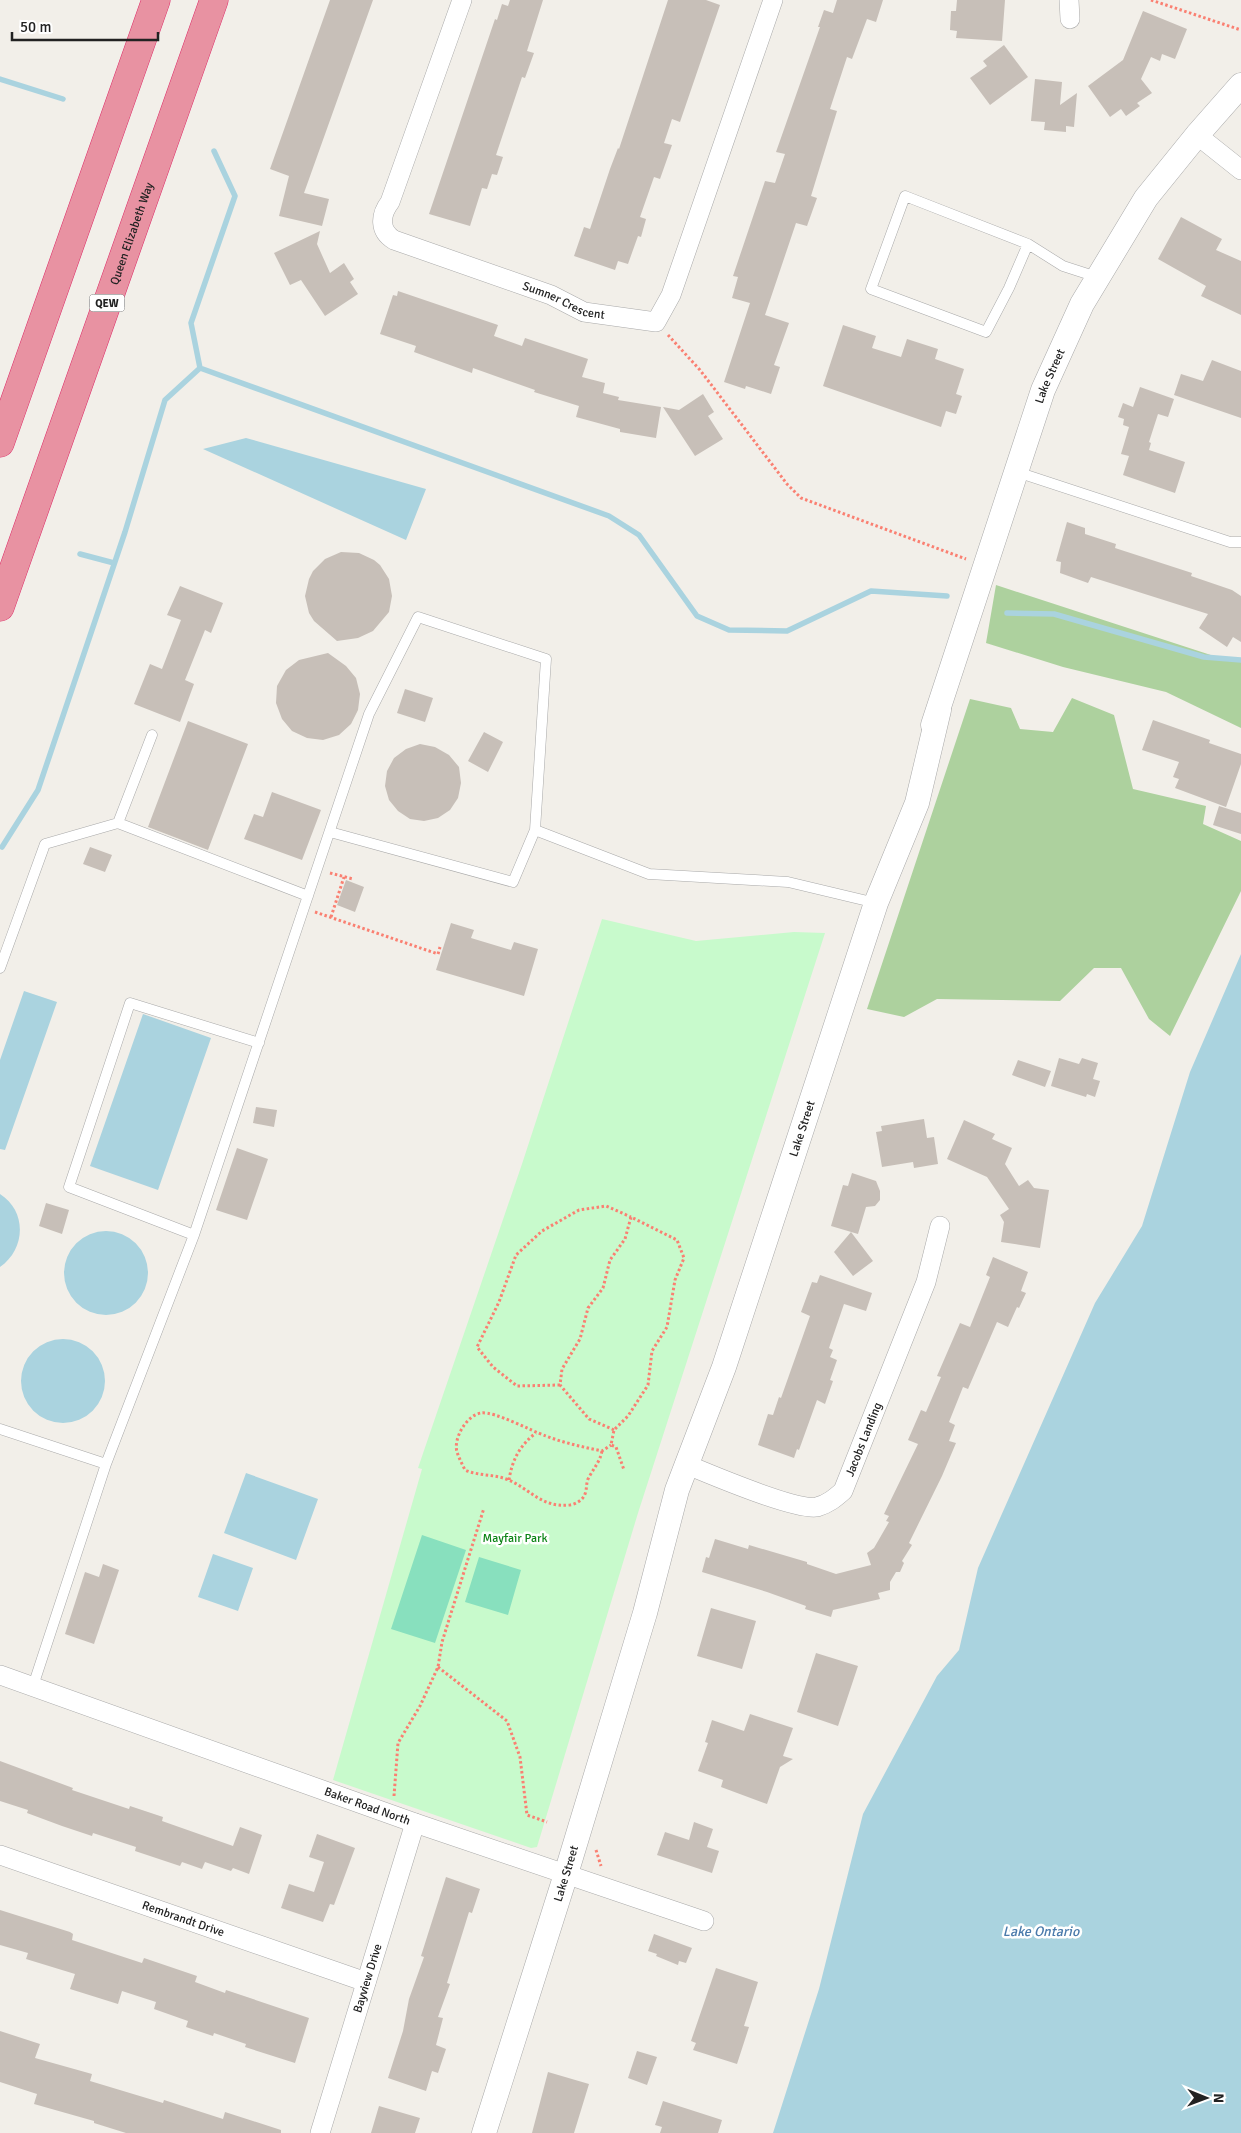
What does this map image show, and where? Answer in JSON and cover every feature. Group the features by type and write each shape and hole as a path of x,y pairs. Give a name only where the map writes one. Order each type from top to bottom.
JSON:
{"highway":[{"path":"0,442 156,0"},
{"name":"Queen Elizabeth Way","path":"0,607 214,0"}],"street":[{"name":"Sumner Crescent","path":"462,0 390,202 383,214 384,230 394,240 551,295 584,312 656,322"},
{"path":"656,322 671,295 773,0"},
{"path":"1069,0 1070,19"},
{"name":"Lake Street","path":"484,2133 566,1874 645,1613 878,897 903,798 939,710 1043,390 1082,304 1146,198 1197,135 1241,85"},
{"path":"1197,135 1241,170"},
{"name":"Jacobs Landing","path":"692,1467 798,1506 816,1507 833,1501 843,1491 926,1282 940,1226"},
{"name":"Baker Road North","path":"0,1675 415,1822 704,1921"},
{"name":"Bayview Drive","path":"320,2133 415,1822"},
{"name":"Rembrandt Drive","path":"0,1855 366,1982"}],"lane":[{"path":"1028,244 1009,288 986,332 871,289 906,196 1028,244 1063,266 1098,277"},
{"path":"1017,472 1230,542 1241,542"},
{"path":"33,1686 106,1464 194,1235 308,896 370,714 418,617 546,659 535,830 512,882 330,832"},
{"path":"118,823 152,735"},
{"path":"0,968 45,844 118,823 308,896"},
{"path":"535,830 649,874 788,882 878,897"},
{"path":"194,1235 70,1187 130,1004 259,1042"},
{"path":"0,1429 106,1464"}],"path":[{"path":"1151,0 1241,30"},
{"path":"656,322 700,370 787,484 801,498 968,560"},
{"path":"318,869 353,879"},
{"path":"330,918 344,877"},
{"path":"304,908 438,954 440,947"},
{"path":"560,1385 517,1386 493,1367 477,1347 499,1302 516,1255 542,1231 579,1210 606,1206 677,1240 684,1258 675,1280 667,1327 652,1351 648,1385 628,1416 614,1430 611,1445 602,1451 600,1459 587,1482 585,1494 575,1504 550,1504 509,1480 472,1474 465,1470 456,1451 463,1427 471,1417 484,1413 492,1414 561,1442 602,1451"},
{"path":"614,1430 590,1419 560,1385 562,1369 580,1339 588,1308 603,1288 610,1260 625,1239 631,1217"},
{"path":"509,1480 518,1450 536,1432"},
{"path":"611,1445 616,1447 624,1470"},
{"path":"394,1798 398,1743 420,1706 438,1667 442,1642 484,1508"},
{"path":"438,1667 507,1721 520,1757 527,1815 547,1822"},
{"path":"594,1844 602,1870 600,1885"}],"green space":[{"path":"996,585 1220,658 1241,660 1241,728 1166,692 1063,667 986,643"},
{"path":"1072,698 1114,715 1133,789 1206,806 1203,824 1241,841 1241,891 1170,1036 1149,1019 1121,968 1094,968 1060,1001 937,999 904,1017 867,1009 970,699 1011,708 1020,729 1053,732"},
{"name":"Mayfair Park","path":"602,919 696,941 794,932 825,933 638,1513 537,1847 531,1848 333,1780 422,1469 418,1468 522,1164"},
{"path":"422,1535 466,1550 435,1643 391,1629"},
{"path":"479,1557 521,1570 508,1615 465,1602"}],"water":[{"path":"246,438 426,489 406,540 203,449"},
{"name":"Lake Ontario","path":"1241,954 1241,2133 773,2133 819,1989 863,1814 937,1676 959,1650 978,1568 1095,1303 1142,1226 1190,1072"},
{"path":"24,991 57,1002 5,1150 0,1149 0,1060"},
{"path":"143,1014 211,1038 158,1190 90,1166"},
{"path":"0,1194 9,1201 15,1210 20,1230 15,1250 0,1267"},
{"path":"98,1231 114,1231 130,1238 141,1249 148,1265 145,1289 136,1303 130,1308 114,1315 98,1315 82,1308 71,1297 64,1281 64,1265 71,1249 82,1238"},
{"path":"55,1339 71,1339 87,1346 98,1357 105,1373 102,1397 93,1411 87,1416 71,1423 55,1423 39,1416 28,1405 21,1389 21,1373 28,1357 39,1346"},
{"path":"246,1473 318,1499 296,1560 224,1533"},
{"path":"213,1554 253,1568 238,1611 198,1597"}],"building":[{"path":"330,0 373,0 304,193 329,199 322,226 279,216 289,176 270,169"},
{"path":"510,0 543,0 527,51 534,53 525,78 522,77 496,155 503,157 497,175 492,174 487,189 482,188 470,226 429,214 495,19 497,20 502,4 508,6"},
{"path":"668,0 706,0 720,5 680,122 672,119 664,143 672,145 660,179 654,177 640,217 646,219 641,237 638,236 628,264 618,261 615,270 574,256 584,227 590,229 610,169 619,149"},
{"path":"837,0 883,0 876,22 867,19 852,59 847,57 830,109 837,111 811,196 817,198 807,226 796,223 765,315 789,323 774,365 780,367 771,394 746,386 745,389 724,382 750,303 732,298 738,277 733,276 765,181 775,183 785,154 776,152 820,27 818,27 824,10 833,13"},
{"path":"957,0 1005,0 1002,41 956,38 957,31 950,30 951,11 956,11"},
{"path":"1143,11 1187,29 1175,59 1162,54 1160,61 1151,57 1141,79 1152,93 1137,103 1140,106 1126,116 1121,109 1110,117 1088,86 1123,60"},
{"path":"1004,45 1028,77 990,105 970,78 987,66 983,61"},
{"path":"1035,79 1062,82 1060,105 1077,93 1074,127 1066,126 1066,132 1044,130 1045,122 1031,121"},
{"path":"1181,217 1222,239 1216,250 1241,261 1241,315 1201,296 1206,286 1158,259"},
{"path":"320,231 317,244 330,273 344,263 354,279 350,282 358,294 325,316 301,280 290,285 274,253"},
{"path":"398,291 498,325 494,336 522,346 525,338 588,359 582,377 605,383 603,393 619,397 618,400 661,407 656,438 620,432 620,429 576,417 579,406 534,392 535,390 473,368 472,373 414,352 416,346 380,334 393,295 397,296"},
{"path":"843,325 876,336 872,348 901,357 907,339 938,349 935,359 964,369 956,394 962,396 956,414 946,411 941,427 823,386"},
{"path":"1212,360 1241,371 1241,418 1174,395 1181,374 1203,381"},
{"path":"1140,387 1174,399 1168,417 1158,414 1149,442 1151,443 1149,450 1185,462 1175,493 1123,475 1129,456 1121,454 1129,427 1123,425 1124,419 1118,417 1123,403 1133,407"},
{"path":"703,394 714,412 708,416 723,439 695,456 663,407 679,410"},
{"path":"1067,522 1085,528 1085,534 1116,544 1115,548 1192,573 1191,576 1232,590 1241,596 1241,642 1233,637 1227,647 1199,628 1208,614 1091,577 1088,583 1060,573 1061,562 1056,561"},
{"path":"341,552 359,553 380,565 389,579 392,596 389,612 373,631 358,638 337,641 314,621 309,613 305,596 313,571 325,559"},
{"path":"180,586 223,603 211,633 205,630 185,680 194,684 180,722 134,704 150,664 162,669 181,620 167,615"},
{"path":"328,653 346,666 356,678 360,694 358,710 351,724 339,735 323,740 307,738 292,731 282,719 276,703 277,686 286,670 299,660"},
{"path":"405,689 433,698 425,722 397,713"},
{"path":"1153,720 1210,740 1209,743 1241,754 1241,764 1226,807 1175,788 1179,779 1173,777 1179,762 1142,750"},
{"path":"188,721 248,744 208,850 148,827"},
{"path":"484,732 503,742 488,772 468,761"},
{"path":"420,744 435,747 449,755 459,767 461,783 458,798 450,810 438,818 424,821 410,819 398,811 389,800 385,786 387,771 394,758 406,749"},
{"path":"272,792 321,810 302,860 244,839 254,814 263,817"},
{"path":"1219,806 1241,813 1241,834 1213,825"},
{"path":"90,847 112,855 105,872 83,864"},
{"path":"346,880 364,887 355,912 337,905"},
{"path":"451,923 474,930 471,938 511,950 514,942 538,949 524,996 436,970"},
{"path":"1059,1058 1079,1064 1082,1058 1098,1063 1093,1079 1100,1081 1095,1097 1087,1094 1086,1097 1051,1086"},
{"path":"1018,1060 1051,1071 1045,1087 1012,1075"},
{"path":"256,1107 277,1110 274,1127 253,1123"},
{"path":"924,1119 927,1138 934,1137 938,1164 914,1168 913,1162 882,1167 876,1132 882,1131 881,1126"},
{"path":"964,1120 995,1134 992,1139 1012,1148 1005,1164 1019,1186 1028,1180 1034,1188 1049,1190 1040,1248 1001,1242 1004,1222 1000,1215 1009,1209 987,1177 947,1159"},
{"path":"237,1148 268,1159 247,1220 216,1210"},
{"path":"852,1173 876,1181 880,1191 880,1200 875,1206 866,1207 858,1234 831,1226 843,1185 848,1186"},
{"path":"46,1203 69,1210 62,1234 39,1226"},
{"path":"851,1232 873,1261 853,1276 834,1252"},
{"path":"993,1257 1028,1272 1021,1291 1026,1293 1008,1327 997,1322 968,1389 963,1387 949,1422 955,1425 949,1441 956,1443 909,1543 912,1545 902,1561 904,1563 900,1572 896,1572 890,1582 890,1590 878,1593 880,1599 833,1610 831,1617 805,1609 806,1606 767,1592 702,1572 706,1557 709,1558 715,1539 748,1549 749,1545 807,1562 807,1564 836,1574 871,1565 867,1553 874,1548 889,1522 886,1521 889,1516 884,1514 918,1444 908,1440 921,1410 926,1412 941,1377 937,1376 960,1323 970,1327 990,1277 986,1275"},
{"path":"820,1275 872,1293 866,1311 844,1304 829,1348 833,1350 830,1357 837,1360 830,1380 833,1381 825,1404 817,1400 799,1450 797,1449 794,1458 758,1445 768,1414 773,1415 779,1397 781,1398 810,1316 801,1312 812,1282 817,1283"},
{"path":"103,1564 119,1570 94,1644 65,1634 85,1572 99,1577"},
{"path":"711,1608 756,1621 742,1669 697,1656"},
{"path":"816,1653 858,1666 838,1726 797,1712"},
{"path":"750,1714 793,1728 783,1756 793,1759 780,1767 767,1804 721,1787 723,1780 698,1771 708,1743 705,1742 712,1720 744,1731"},
{"path":"0,1761 73,1788 72,1790 129,1809 130,1806 163,1817 162,1821 233,1846 240,1827 262,1835 249,1874 233,1868 231,1871 205,1862 202,1869 182,1862 180,1866 135,1851 136,1847 93,1833 92,1836 62,1826 27,1813 28,1810 0,1801"},
{"path":"694,1822 713,1829 707,1847 719,1851 712,1873 657,1855 665,1832 689,1840"},
{"path":"317,1834 355,1848 334,1905 330,1904 323,1922 281,1908 289,1884 314,1892 324,1862 309,1857"},
{"path":"446,1877 480,1889 472,1913 469,1912 447,1983 450,1984 438,2017 443,2018 436,2045 446,2049 438,2073 432,2071 426,2091 388,2078 403,2031 409,1999 424,1957 421,1956"},
{"path":"0,1910 70,1932 73,1934 72,1940 142,1963 144,1958 197,1976 195,1982 225,1993 226,1990 309,2018 295,2063 245,2047 246,2044 214,2033 213,2036 186,2027 188,2021 154,2009 156,2002 122,1991 118,2004 70,1989 75,1974 26,1959 28,1953 0,1945"},
{"path":"654,1934 692,1948 686,1963 679,1961 678,1965 648,1951"},
{"path":"716,1968 758,1982 744,2026 749,2027 737,2064 693,2050 696,2043 691,2041"},
{"path":"0,2031 40,2044 35,2058 92,2074 90,2081 163,2103 164,2100 223,2119 225,2112 281,2130 281,2133 126,2133 94,2123 94,2121 34,2104 37,2094 0,2082"},
{"path":"637,2051 657,2057 647,2085 628,2078"},
{"path":"548,2072 589,2084 574,2133 532,2133"},
{"path":"663,2101 722,2120 718,2133 660,2133 662,2127 655,2125"},
{"path":"379,2106 420,2118 415,2133 371,2133"}],"waterway":[{"path":"0,79 63,99"},
{"path":"200,368 191,323 235,196 214,151"},
{"path":"200,368 609,516 639,535 697,616 729,630 787,631 871,591 947,596"},
{"path":"2,847 38,790 125,532 165,400 200,368"},
{"path":"80,554 114,563"},
{"path":"1007,613 1054,614 1204,657 1241,660"}]}
